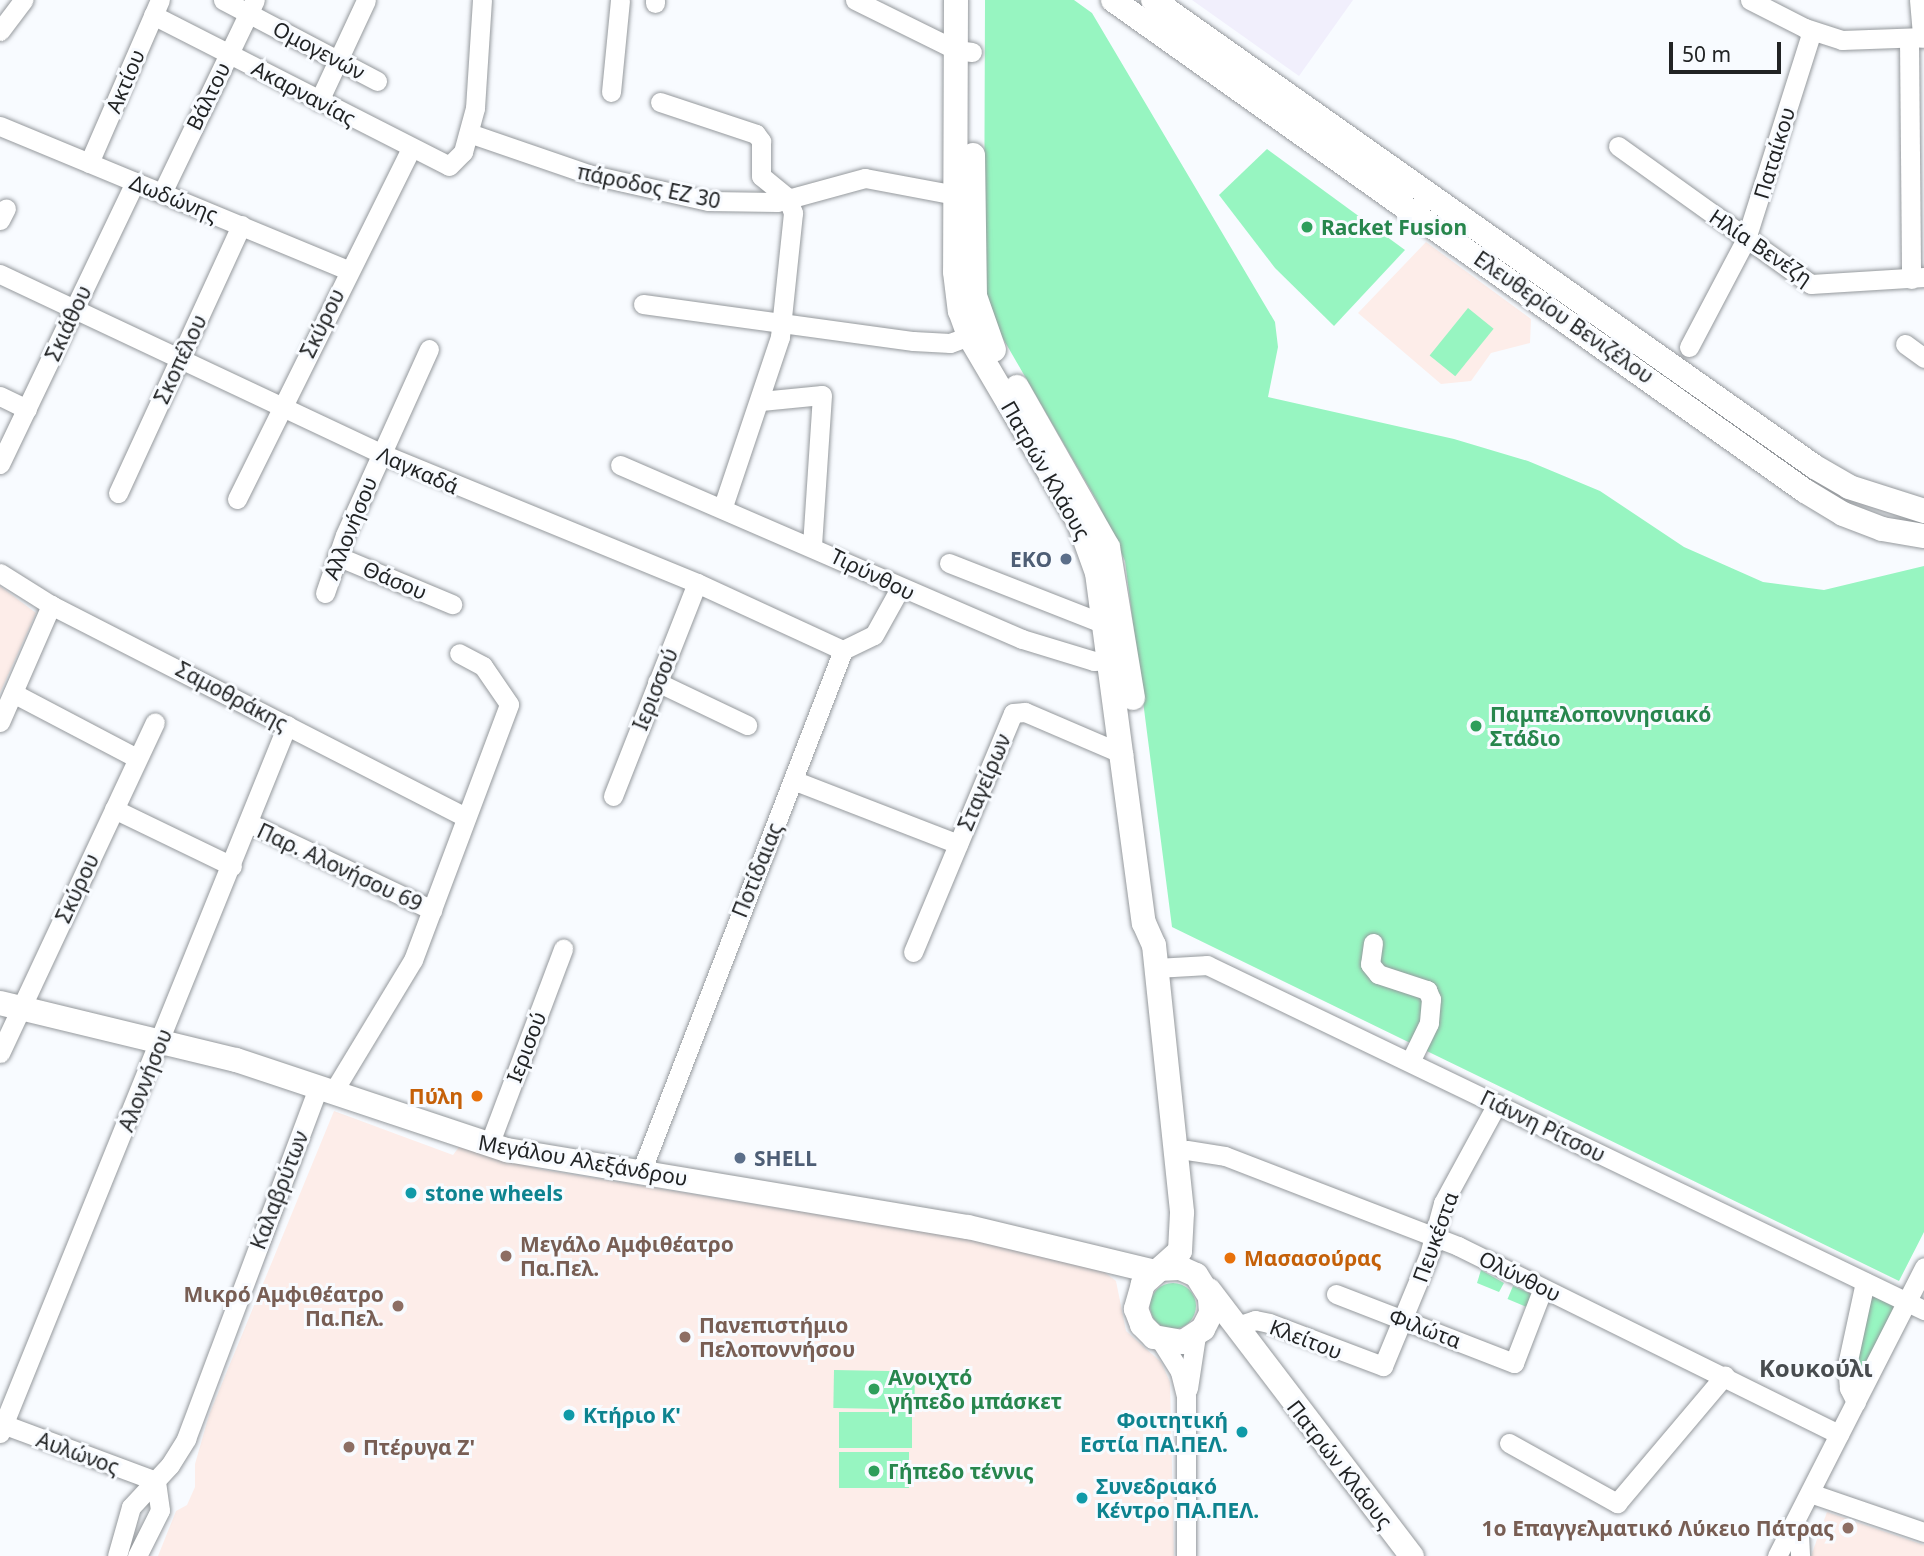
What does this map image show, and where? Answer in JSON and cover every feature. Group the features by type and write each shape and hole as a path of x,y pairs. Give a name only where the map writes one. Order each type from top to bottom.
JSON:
{"main road":[{"name":"Πατρών Κλάους","path":"956,0 964,51 977,307 997,355 1102,533 1112,560 1123,754 1144,923 1156,956 1182,1139"},
{"name":"Πατρών Κλάους","path":"972,0 964,51 956,195 957,295 969,336 1086,536 1105,624 1119,658 1160,923 1156,956"},
{"name":"Ελευθερίου Βενιζέλου","path":"1113,0 1805,491 1843,514 1882,528 1924,536"},
{"name":"Ελευθερίου Βενιζέλου","path":"1153,0 1815,467 1849,487 1924,511"},
{"name":"Μεγάλου Αλεξάνδρου","path":"11,1005 161,1040 326,1089 489,1145 968,1227 1159,1271"},
{"path":"1136,1309 1138,1292 1178,1254 1182,1237 1175,1159 1182,1139"},
{"path":"1095,1255 1121,1275 1142,1325 1161,1341 1183,1342 1199,1333 1211,1312 1182,1139"},
{"path":"1159,1271 1180,1268 1205,1285 1269,1371"},
{"path":"1199,1333 1234,1338 1269,1371"},
{"name":"Πατρών Κλάους","path":"1269,1371 1412,1556"}],"street":[{"path":"0,31 23,0"},
{"name":"Ομογενών","path":"223,0 252,7 338,61 377,81"},
{"path":"319,101 366,0"},
{"path":"469,133 477,94 482,0"},
{"path":"611,92 620,0"},
{"path":"855,0 964,51"},
{"path":"1751,0 1812,31 1853,42 1918,38"},
{"path":"1917,278 1919,0"},
{"name":"Ακαρνανίας","path":"156,7 229,53 441,166 455,164 469,133"},
{"name":"Ακτίου","path":"89,163 156,7"},
{"name":"Βάλτου","path":"162,193 252,7"},
{"name":"Παταίκου","path":"1689,347 1746,239 1812,31"},
{"path":"660,102 756,134 761,141 761,176 790,200 794,221 782,327 761,401 723,506"},
{"name":"Δωδώνης","path":"0,126 348,270"},
{"name":"πάροδος ΕΖ 30","path":"469,133 588,174 680,196 740,205 790,200 865,178 956,195"},
{"name":"Ηλία Βενέζη","path":"1618,146 1816,286 1917,278"},
{"name":"Σκύρου","path":"237,499 348,270 411,149"},
{"name":"Σκιάθου","path":"0,464 135,182"},
{"name":"Σκοπέλου","path":"118,493 242,225"},
{"name":"Λαγκαδά","path":"0,274 380,453 697,583 843,650"},
{"path":"643,304 782,327 939,343 969,336"},
{"path":"1905,344 1924,358"},
{"name":"Αλλονήσου","path":"325,593 337,556 380,453 429,349"},
{"path":"761,401 822,395 812,544"},
{"path":"0,396 27,409"},
{"name":"Τιρύνθου","path":"620,465 812,544 900,588 1023,639 1119,658"},
{"name":"Θάσου","path":"337,556 452,604"},
{"path":"949,563 1105,624"},
{"name":"Σαμοθράκης","path":"0,573 51,605 466,817"},
{"name":"Ιερισσού","path":"612,796 697,583"},
{"path":"843,650 874,635 900,588"},
{"path":"0,722 51,605"},
{"name":"Ποτίδαιας","path":"641,1172 843,650"},
{"name":"Καλαβρύτων","path":"117,1556 131,1507 175,1458 191,1427 326,1089 407,972 432,910 509,704 483,666 459,653"},
{"path":"657,682 747,725"},
{"path":"13,693 137,758"},
{"name":"Σταγείρων","path":"913,952 1013,713 1025,712 1123,754"},
{"name":"Σκύρου","path":"0,1053 11,1005 114,808 155,722"},
{"name":"Αλοννήσου","path":"1,1427 232,866 287,725"},
{"name":"Σταγείρων","path":"793,780 958,844"},
{"path":"114,808 232,866"},
{"name":"Παρ. Αλονήσου 69","path":"249,823 432,910"},
{"path":"1373,943 1370,964 1378,974 1427,990 1432,999 1429,1023 1410,1062"},
{"name":"Ιερισού","path":"489,1145 563,949"},
{"name":"Γιάννη Ρίτσου","path":"1156,956 1207,965 1915,1306"},
{"name":"Πευκέστα","path":"1375,1366 1389,1359 1434,1237 1443,1203 1497,1104"},
{"name":"Ολύνθου","path":"1182,1139 1434,1237 1725,1375 1839,1434"},
{"path":"1777,1556 1856,1402 1915,1306 1924,1267"},
{"path":"1856,1402 1849,1388 1847,1365 1866,1282"},
{"name":"Φιλώτα","path":"1336,1294 1514,1363 1544,1288"},
{"name":"Κλείτου","path":"1237,1326 1255,1321 1269,1323 1375,1366"},
{"path":"1186,1556 1186,1396 1199,1333"},
{"path":"1161,1341 1180,1371 1186,1396"},
{"path":"1509,1443 1614,1503 1622,1500 1725,1375"},
{"name":"Αυλώνος","path":"1,1427 156,1481"},
{"path":"137,1556 160,1510 156,1481"},
{"path":"1810,1493 1924,1532"},
{"path":"1793,1525 1799,1535 1800,1556"}],"shaded area":[{"path":"1192,0 1353,0 1299,76"},
{"path":"1426,242 1531,319 1530,343 1491,353 1471,381 1441,384 1358,313"},
{"path":"0,586 36,613 0,693"},
{"name":"Πανεπιστήμιο Πελοποννήσου","path":"334,1111 453,1155 459,1147 539,1169 987,1242 1103,1271 1116,1281 1126,1331 1161,1362 1170,1382 1174,1556 158,1556 176,1511 187,1505 195,1487 195,1464 209,1415"},
{"name":"1o Επαγγελματικό Λύκειο Πάτρας","path":"1827,1512 1924,1545 1924,1556 1811,1556"}],"green space":[{"path":"985,0 1074,0 1092,13 1275,322 1278,347 1268,397 1454,439 1528,461 1600,491 1684,547 1763,582 1824,590 1924,566 1924,1232 1899,1281 1172,927 1125,561 1097,501 1001,335 989,306 984,277"},
{"name":"Racket Fusion","path":"1267,149 1405,250 1334,326 1275,268 1219,195"},
{"path":"1468,308 1494,329 1455,376 1430,355"},
{"path":"1481,1270 1504,1283 1499,1292 1477,1283"},
{"path":"1865,1282 1906,1302 1851,1395"},
{"path":"1173,1283 1190,1289 1196,1306 1190,1323 1173,1329 1156,1323 1150,1306 1156,1289"},
{"path":"1513,1286 1532,1294 1527,1307 1508,1299"},
{"name":"Ανοιχτό γήπεδο μπάσκετ","path":"834,1370 915,1371 914,1409 833,1408"},
{"name":"Ανοιχτό γήπεδο μπάσκετ","path":"839,1412 912,1412 912,1448 839,1448"},
{"name":"Γήπεδο τέννις","path":"839,1452 909,1452 909,1488 839,1488"}],"place":[{"name":"Racket Fusion","path":"1307,227"},
{"name":"EKO","path":"1066,559"},
{"name":"Παμπελοποννησιακό Στάδιο","path":"1476,726"},
{"name":"Πύλη","path":"477,1096"},
{"name":"SHELL","path":"740,1158"},
{"name":"stone wheels","path":"411,1193"},
{"name":"Μεγάλο Αμφιθέατρο Πα.Πελ.","path":"506,1256"},
{"name":"Μασασούρας","path":"1230,1258"},
{"name":"Μικρό Αμφιθέατρο Πα.Πελ.","path":"398,1306"},
{"name":"Πανεπιστήμιο Πελοποννήσου","path":"685,1337"},
{"name":"Ανοιχτό γήπεδο μπάσκετ","path":"874,1389"},
{"name":"Κτήριο Κ'","path":"569,1415"},
{"name":"Φοιτητική Εστία ΠΑ.ΠΕΛ.","path":"1242,1432"},
{"name":"Πτέρυγα Ζ'","path":"349,1447"},
{"name":"Γήπεδο τέννις","path":"874,1471"},
{"name":"Συνεδριακό Κέντρο ΠΑ.ΠΕΛ.","path":"1082,1498"},
{"name":"1o Επαγγελματικό Λύκειο Πάτρας","path":"1848,1528"}],"district":[{"name":"Κουκούλι","path":"1816,1368"}]}
